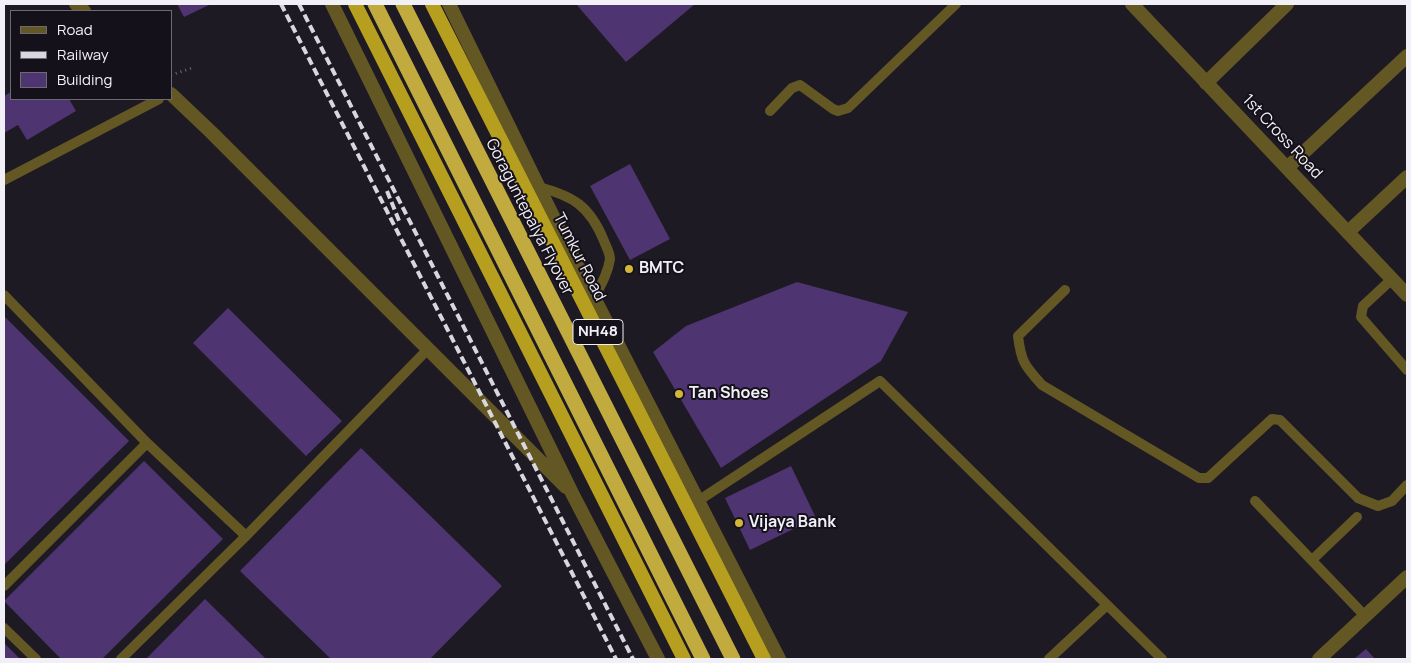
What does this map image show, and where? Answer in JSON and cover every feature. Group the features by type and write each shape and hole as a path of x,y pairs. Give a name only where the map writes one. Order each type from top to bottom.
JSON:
{"highway":[{"path":"355,4 684,659"},
{"path":"375,4 703,659"},
{"name":"Goraguntepalya Flyover","path":"403,4 733,659"},
{"name":"Tumkur Road","path":"432,4 764,659"}],"street":[{"path":"332,4 573,495 658,659"},
{"path":"449,4 594,298 779,659"},
{"name":"1st Cross Road","path":"1132,4 1407,295"},
{"path":"1206,83 1287,4"},
{"path":"1287,168 1407,56"},
{"path":"172,95 573,495"},
{"path":"1348,232 1407,177"},
{"path":"1319,659 1407,577"}],"lane":[{"path":"770,111 792,88 800,85 833,109 838,111 848,108 956,4"},
{"path":"4,180 157,100"},
{"path":"539,187 561,193 585,208 600,232 610,256 605,276 594,298"},
{"path":"1392,279 1363,306 1361,317 1407,370"},
{"path":"1065,290 1018,336 1025,366 1042,385 1199,478 1208,478 1272,419 1280,420 1358,498 1378,506 1392,501 1407,485"},
{"path":"4,295 147,443 246,536"},
{"path":"121,659 246,536 428,349"},
{"path":"698,501 880,381 1162,659"},
{"path":"4,586 147,443"},
{"path":"1255,500 1365,616"},
{"path":"1312,560 1357,517"},
{"path":"1049,659 1107,605"},
{"path":"4,628 36,659"}],"path":[{"path":"172,75 192,68"}],"building":[{"path":"177,4 211,4 184,17"},
{"path":"576,4 695,4 626,62"},
{"path":"10,93 10,100 70,100 76,111 27,140 18,125 4,133 4,96"},
{"path":"630,164 670,239 630,260 590,186"},
{"path":"797,282 908,312 881,361 721,468 653,352 686,326"},
{"path":"228,308 342,421 306,456 193,343"},
{"path":"4,316 129,441 4,565"},
{"path":"361,448 502,586 430,659 331,659 240,571"},
{"path":"144,461 223,539 102,659 61,659 4,601"},
{"path":"791,466 816,518 750,550 725,498"},
{"path":"205,599 266,659 146,659"},
{"path":"4,643 20,659 4,659"},
{"path":"1366,649 1375,659 1354,659"}],"railway":[{"path":"281,4 616,659"},
{"path":"299,4 633,659"},
{"path":"387,191 400,223"}],"place":[{"name":"BMTC","path":"629,269"},
{"name":"Tan Shoes","path":"679,394"},
{"name":"Vijaya Bank","path":"739,523"}]}
